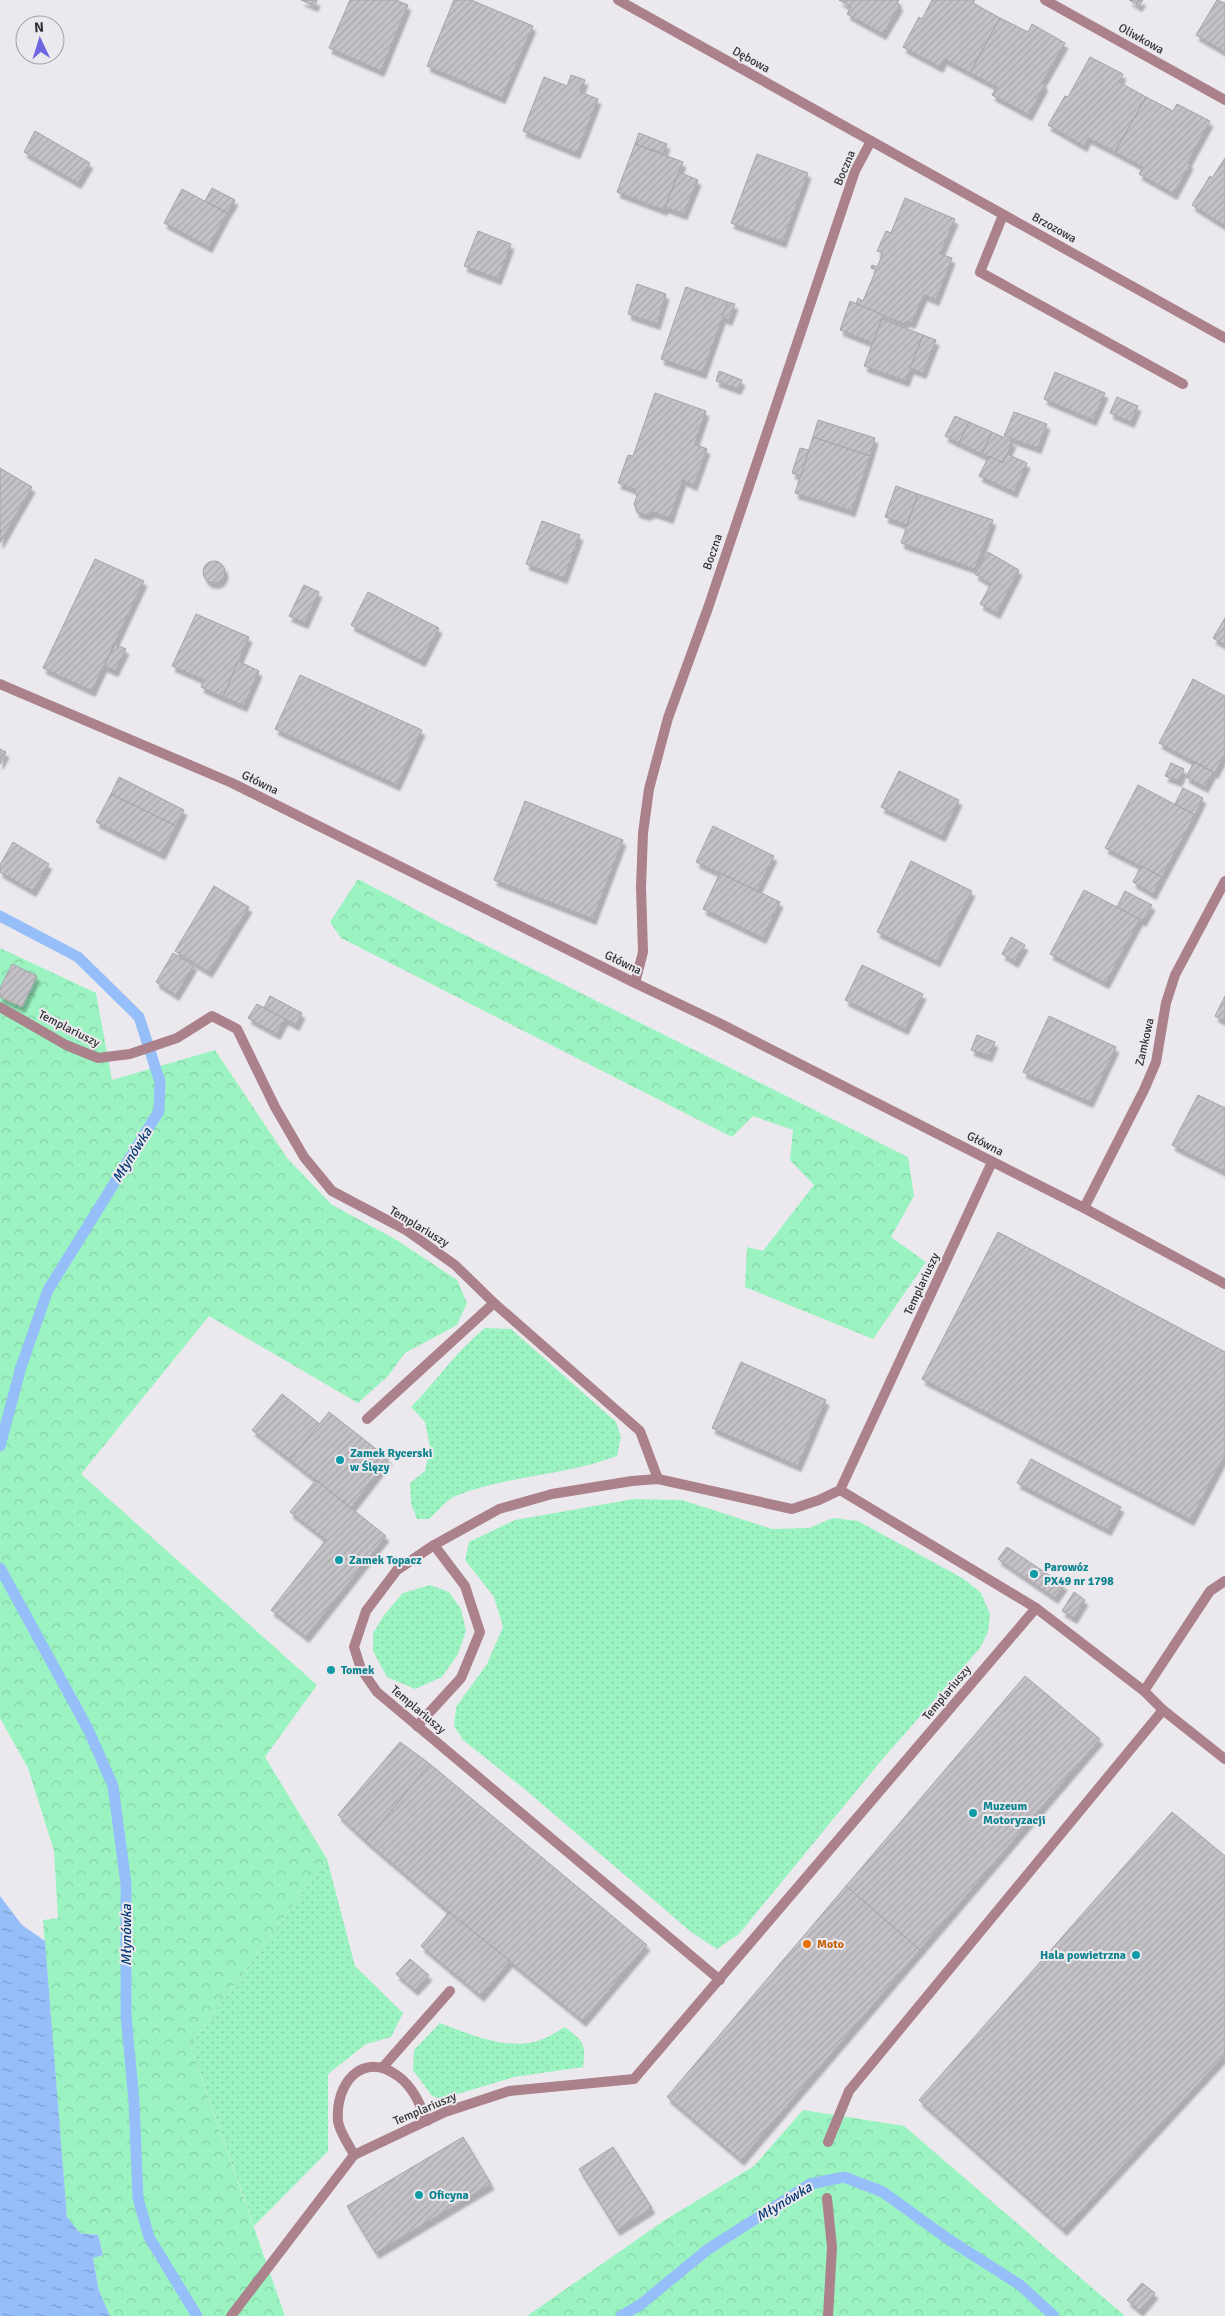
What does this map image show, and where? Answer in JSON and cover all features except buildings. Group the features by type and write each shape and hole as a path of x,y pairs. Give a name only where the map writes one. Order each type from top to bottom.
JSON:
{"street":[{"name":"Dębowa","path":"618,0 871,141"},
{"name":"Oliwkowa","path":"1045,0 1225,100"},
{"name":"Brzozowa","path":"871,141 1225,338"},
{"name":"Boczna","path":"634,983 643,952 641,887 649,789 668,718 711,599 855,170 871,141"},
{"path":"1004,214 980,272 1183,384"},
{"name":"Główna","path":"0,684 232,783 634,983 719,1023 1084,1208 1225,1284"},
{"name":"Zamkowa","path":"1084,1208 1144,1090 1156,1062 1166,1003 1175,975 1225,881"},
{"name":"Templariuszy","path":"0,1007 66,1045 98,1058 130,1054 176,1038 212,1016 237,1029 276,1107 304,1157 332,1190 406,1230 448,1259 494,1303 640,1431 658,1479"},
{"name":"Templariuszy","path":"720,1980 377,1692 361,1669 354,1648 366,1611 397,1570 434,1544 499,1509 552,1494 632,1481 658,1479 792,1509 819,1500 840,1490 992,1162"},
{"path":"367,1419 494,1303"},
{"path":"840,1490 1036,1608 1144,1692 1163,1710 1225,1759"},
{"path":"417,1726 461,1678 480,1632 465,1586 434,1544"},
{"path":"1144,1692 1210,1591 1225,1581"},
{"name":"Templariuszy","path":"233,2315 354,2155 445,2112 508,2091 634,2079 1036,1608"},
{"path":"828,2142 849,2091 1163,1710"},
{"path":"383,2067 450,1991"},
{"path":"354,2155 338,2122 339,2094 350,2076 368,2066 383,2067 398,2076 416,2095 428,2121"},
{"path":"827,2198 832,2247 828,2316"}],"green space":[{"path":"358,879 439,922 908,1157 914,1196 891,1237 926,1262 873,1339 745,1287 747,1247 763,1251 814,1185 790,1160 793,1130 753,1116 732,1137 341,938 330,922"},
{"path":"0,948 96,993 112,1080 215,1050 287,1158 332,1205 395,1239 457,1280 467,1303 457,1325 405,1353 388,1376 358,1403 209,1316 81,1474 317,1685 265,1757 327,1859 190,2045 285,2316 110,2316 99,2291 93,2258 103,2255 98,2235 80,2233 67,2217 43,1920 58,1918 54,1851 28,1768 0,1718"},
{"path":"485,1328 511,1329 616,1422 621,1437 617,1456 577,1468 516,1479 475,1489 452,1498 429,1519 417,1519 411,1504 410,1483 425,1471 430,1447 425,1422 411,1407 455,1357"},
{"path":"634,1499 682,1500 772,1529 809,1528 833,1518 858,1521 964,1579 981,1593 990,1614 988,1632 980,1648 880,1762 739,1934 717,1949 691,1932 528,1792 463,1740 454,1726 456,1707 487,1664 503,1627 494,1597 465,1560 469,1542 515,1520"},
{"path":"430,1585 449,1592 461,1609 466,1631 458,1654 442,1677 415,1689 387,1677 373,1651 373,1633 385,1614 403,1593"},
{"path":"327,1859 355,1966 403,2013 391,2037 366,2044 328,2074 328,2151 254,2226 190,2045"},
{"path":"440,2023 486,2039 510,2044 538,2041 565,2027 580,2040 584,2048 583,2067 514,2077 441,2099 432,2096 413,2070 414,2050"},
{"path":"803,2110 904,2126 1125,2316 527,2316 665,2220 754,2166"}],"water":[{"path":"0,1896 22,1925 45,1941 67,2217 80,2233 98,2235 103,2255 93,2258 99,2291 110,2316 0,2316"}],"waterway":[{"name":"Młynówka","path":"0,916 78,957 139,1017 160,1082 159,1111 48,1290 21,1367 0,1446"},
{"name":"Młynówka","path":"0,1568 88,1729 113,1786 126,1884 126,2016 134,2101 138,2198 149,2237 197,2316"},
{"name":"Młynówka","path":"621,2316 640,2305 707,2250 810,2184 844,2177 883,2192 948,2239 1020,2285 1054,2316"}],"place":[{"name":"Zamek Rycerski w Ślęzy","path":"340,1460"},
{"name":"Zamek Topacz","path":"339,1560"},
{"name":"Parowóz PX49 nr 1798","path":"1034,1574"},
{"name":"Tomek","path":"331,1670"},
{"name":"Muzeum Motoryzacji","path":"973,1813"},
{"name":"Moto","path":"807,1944"},
{"name":"Hala powietrzna","path":"1136,1955"},
{"name":"Oficyna","path":"419,2195"}]}
